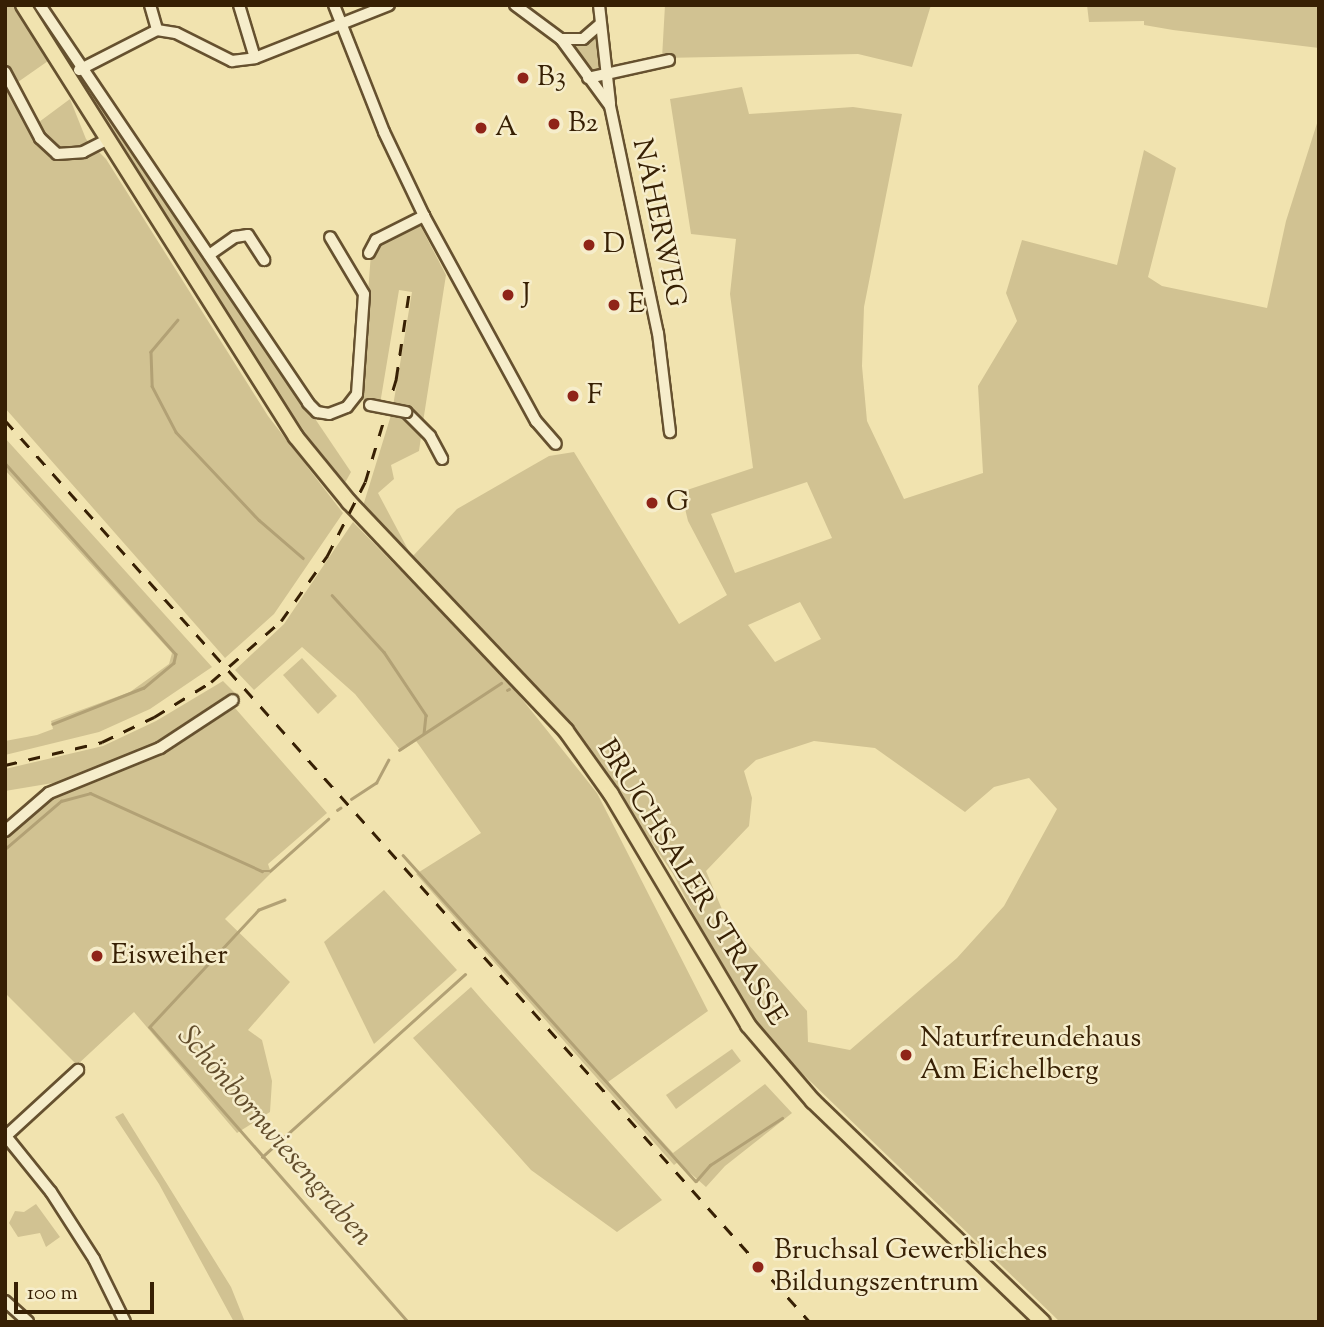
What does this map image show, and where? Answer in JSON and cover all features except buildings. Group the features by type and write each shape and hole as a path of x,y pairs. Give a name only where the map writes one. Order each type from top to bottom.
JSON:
{"main road":[{"name":"BRUCHSALER STRASSE","path":"23,5 105,141 296,437 397,551 566,731 611,794 690,933 772,1056 832,1120 1043,1322"}],"street":[{"path":"40,5 308,403 317,412 329,414 353,403 406,412 430,436 442,459"},
{"path":"150,5 157,30"},
{"path":"239,5 255,58"},
{"path":"334,5 424,216 537,421 556,443"},
{"path":"66,78 157,30 176,33 232,61 255,58 342,26 389,5"},
{"name":"NÄHERWEG","path":"515,5 562,39 610,106 658,333 670,432"},
{"path":"599,5 604,74 610,106"},
{"path":"562,39 583,39 600,24"},
{"path":"588,78 669,60"},
{"path":"5,72 40,138 57,154 83,152 105,141"},
{"path":"369,253 376,240 424,216"},
{"path":"209,255 235,237 247,235 264,260"},
{"path":"330,237 364,294 353,403"},
{"path":"5,831 49,793 160,748 233,700"},
{"path":"78,1070 6,1135 51,1192 94,1259 125,1322"},
{"path":"5,1301 27,1322"}],"shaded area":[{"path":"5,5 15,5 48,61 18,82 39,122 70,99 86,139 106,159 268,416 343,513 274,614 225,658 5,408"},
{"path":"665,5 931,5 912,67 858,54 662,58"},
{"path":"1087,5 1319,5 1319,48 1173,30 1144,25 1144,21 1089,22"},
{"path":"600,24 604,74 588,78 561,39 572,41"},
{"path":"85,78 351,472 342,488 309,450 79,85"},
{"path":"742,87 749,114 853,107 902,114 864,307 862,366 867,421 904,499 983,473 978,386 1017,321 1006,293 1022,240 1117,265 1144,150 1176,168 1148,277 1162,286 1267,308 1286,221 1319,117 1319,1322 1060,1322 784,1056 734,991 673,874 566,717 412,557 457,509 549,456 574,452 679,624 727,595 688,521 681,492 753,468 730,294 736,239 691,234 670,99","holes":["807,482 832,538 735,573 711,514","800,602 821,639 775,662 748,625","814,741 875,748 965,812 994,787 1029,778 1057,809 1004,906 957,958 850,1050 808,1042 807,1011 726,919 706,871 749,826 752,798 744,771 756,760"]},
{"path":"419,223 446,275 423,422 408,409 393,406 412,292 399,290 380,404 360,399 371,253 374,246"},
{"path":"392,412 405,415 422,430 419,451 391,465 394,479 378,493 412,557 363,506"},
{"path":"5,438 212,667 150,709 99,732 5,755 5,741 53,729 51,721 130,692 169,664 172,653 5,470"},
{"path":"353,522 506,679 597,793 708,1011 608,1082 673,1153 765,1084 792,1113 725,1166 706,1187 678,1162 674,1165 416,874 481,833 416,741 401,751 355,694 302,647 254,690 235,670 284,624"},
{"path":"302,658 337,696 318,714 283,675"},
{"path":"223,681 236,694 235,708 327,813 268,864 271,873 225,919 290,982 248,1030 262,1040 272,1081 270,1112 237,1133 134,1012 77,1065 5,993 5,836 59,782 5,791 5,769 103,746 156,721"},
{"path":"384,890 457,970 374,1044 324,942"},
{"path":"471,987 662,1200 617,1232 531,1170 413,1038"},
{"path":"732,1049 741,1061 676,1109 666,1095"},
{"path":"123,1113 231,1287 245,1322 234,1322 159,1184 115,1117"},
{"path":"36,1204 60,1237 46,1247 40,1233 18,1237 9,1223 15,1211 24,1212"}],"waterway":[{"path":"178,320 151,352 152,386 176,432 259,520 303,558"},
{"path":"5,463 176,654 174,663 144,688 53,724"},
{"path":"332,595 384,652 426,715 424,733"},
{"path":"399,750 501,683"},
{"path":"351,799 376,783 388,760"},
{"path":"5,849 61,801 90,793 262,871 270,871 328,819"},
{"path":"403,855 696,1181 710,1165 782,1118"},
{"name":"Schönbornwiesengraben","path":"285,900 259,910 150,1027 408,1322"},
{"path":"262,1157 465,974"}],"railway":[{"path":"5,765 102,742 154,717 211,682 281,621 327,556 365,482 396,379 409,292"},
{"path":"5,420 810,1322"}],"place":[{"name":"B3","path":"523,78"},
{"name":"B2","path":"554,124"},
{"name":"A","path":"481,128"},
{"name":"D","path":"589,245"},
{"name":"J","path":"508,295"},
{"name":"E","path":"614,305"},
{"name":"F","path":"573,396"},
{"name":"G","path":"652,503"},
{"name":"Eisweiher","path":"97,956"},
{"name":"Naturfreundehaus Am Eichelberg","path":"906,1055"},
{"name":"Bruchsal Gewerbliches Bildungszentrum","path":"758,1267"}]}
